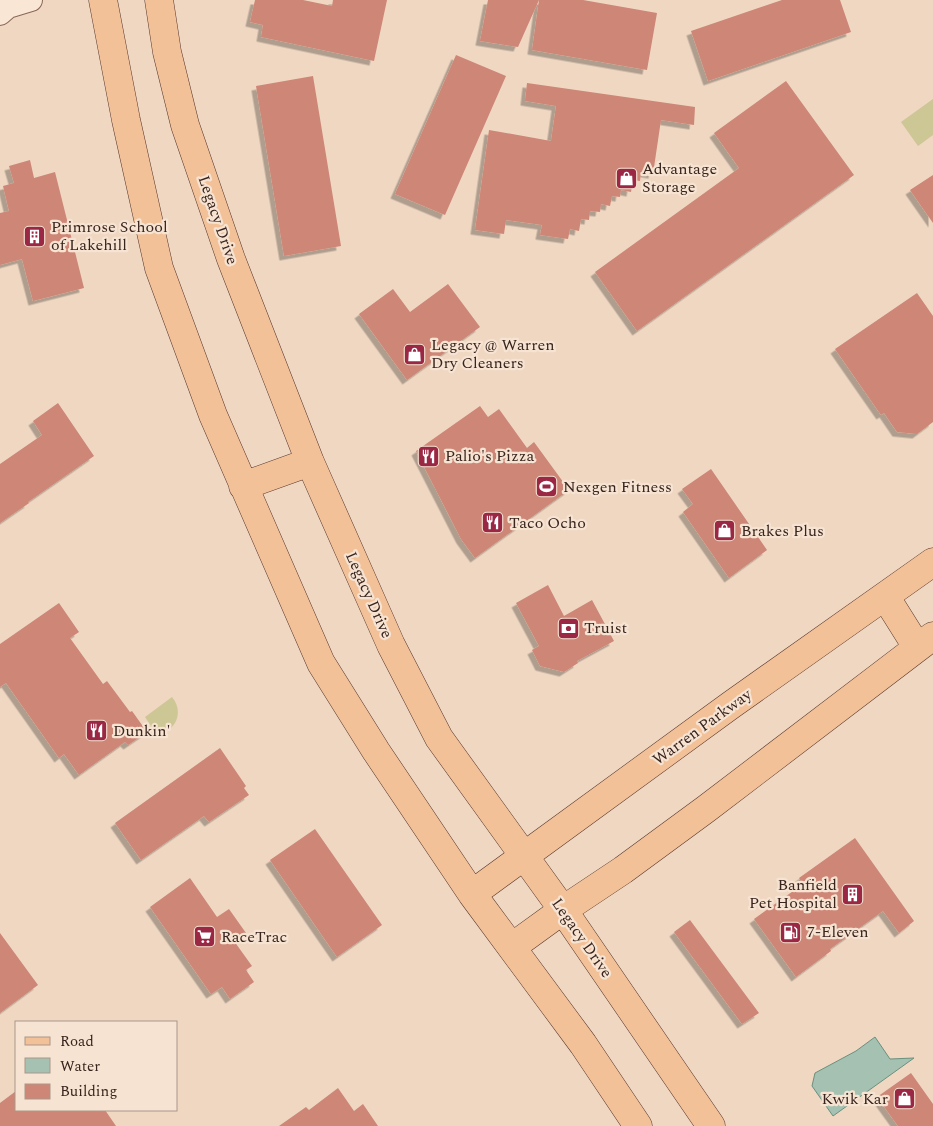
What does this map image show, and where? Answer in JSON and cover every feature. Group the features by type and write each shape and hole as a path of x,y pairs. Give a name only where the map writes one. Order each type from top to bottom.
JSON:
{"main road":[{"path":"103,0 126,120 159,268 213,415 321,663 376,751 472,894 583,1044 638,1126"},
{"name":"Legacy Drive","path":"159,0 168,52 185,125 231,259 310,462 391,645 439,738 525,855 711,1126"},
{"path":"243,486 310,462"},
{"name":"Warren Parkway","path":"472,894 731,705 933,562"},
{"path":"512,947 623,870 699,814 925,641 885,596"}],"street":[{"path":"0,14 8,7 31,0"}],"shaded area":[{"path":"933,99 933,135 918,146 901,122"},
{"path":"172,697 178,711 174,724 164,732 149,734 147,730 151,726 145,717"}],"water":[{"path":"875,1037 890,1059 914,1058 833,1116 812,1086 815,1073 856,1051"}],"building":[{"path":"255,0 303,0 332,6 333,0 387,0 374,61 261,37 263,25 250,22"},
{"path":"488,0 539,0 518,47 480,41"},
{"path":"539,0 583,0 657,13 647,70 532,50"},
{"path":"782,0 840,0 851,32 708,81 691,31"},
{"path":"456,55 506,76 445,215 395,194"},
{"path":"313,76 341,246 284,256 256,86"},
{"path":"786,81 854,175 637,331 595,272 739,168 714,133"},
{"path":"527,83 695,107 694,125 661,120 653,174 641,172 640,181 633,180 631,192 621,190 620,197 612,196 610,206 601,204 600,212 590,211 589,220 581,219 579,231 570,229 568,239 540,235 542,225 506,220 504,234 475,230 489,130 551,141 556,106 525,101"},
{"name":"Primrose School of Lakehill","path":"30,160 34,178 55,172 84,288 33,301 22,259 0,265 0,213 9,211 3,186 14,183 9,166"},
{"path":"933,175 933,223 910,190"},
{"name":"Legacy @ Warren Dry Cleaners","path":"448,284 480,327 407,380 359,314 393,289 410,312"},
{"path":"917,293 933,316 933,422 917,434 897,432 884,413 881,415 835,349"},
{"path":"58,403 94,456 0,523 0,464 42,435 33,421"},
{"path":"480,406 488,417 499,409 527,448 534,442 569,490 475,558 461,539 416,451"},
{"name":"Brakes Plus","path":"711,469 767,550 729,578 683,512 693,504 682,489"},
{"name":"Truist","path":"548,585 564,616 592,600 614,641 577,661 578,663 564,672 540,666 532,650 539,646 516,603"},
{"path":"59,603 79,632 70,638 103,684 107,681 147,732 128,745 125,742 79,775 64,754 59,758 6,683 0,687 0,644"},
{"path":"220,748 246,786 244,788 249,795 209,822 204,816 141,860 115,823"},
{"name":"RaceTrac","path":"315,829 382,925 337,957 270,860"},
{"path":"855,838 914,921 899,933 883,911 830,949 831,951 796,977 754,919 803,884 799,878"},
{"name":"RaceTrac","path":"190,878 217,917 229,909 246,933 234,941 252,966 246,970 254,982 230,999 222,987 211,994 150,907"},
{"path":"690,920 759,1013 742,1024 674,932"},
{"path":"0,933 38,985 0,1013"},
{"name":"Kwik Kar","path":"911,1073 933,1104 933,1126 898,1126 877,1097"},
{"path":"338,1088 354,1111 363,1104 378,1126 279,1126 306,1107 309,1110"},
{"path":"15,1092 15,1111 106,1111 116,1126 0,1126 0,1103"}],"place":[{"name":"Advantage Storage","path":"626,178"},
{"name":"Primrose School of Lakehill","path":"35,236"},
{"name":"Legacy @ Warren Dry Cleaners","path":"415,354"},
{"name":"Palio's Pizza","path":"429,456"},
{"name":"Nexgen Fitness","path":"547,487"},
{"name":"Taco Ocho","path":"493,523"},
{"name":"Brakes Plus","path":"725,531"},
{"name":"Truist","path":"568,628"},
{"name":"Dunkin'","path":"97,731"},
{"name":"Banfield Pet Hospital","path":"853,894"},
{"name":"7-Eleven","path":"791,932"},
{"name":"RaceTrac","path":"205,937"},
{"name":"Kwik Kar","path":"904,1099"}]}
